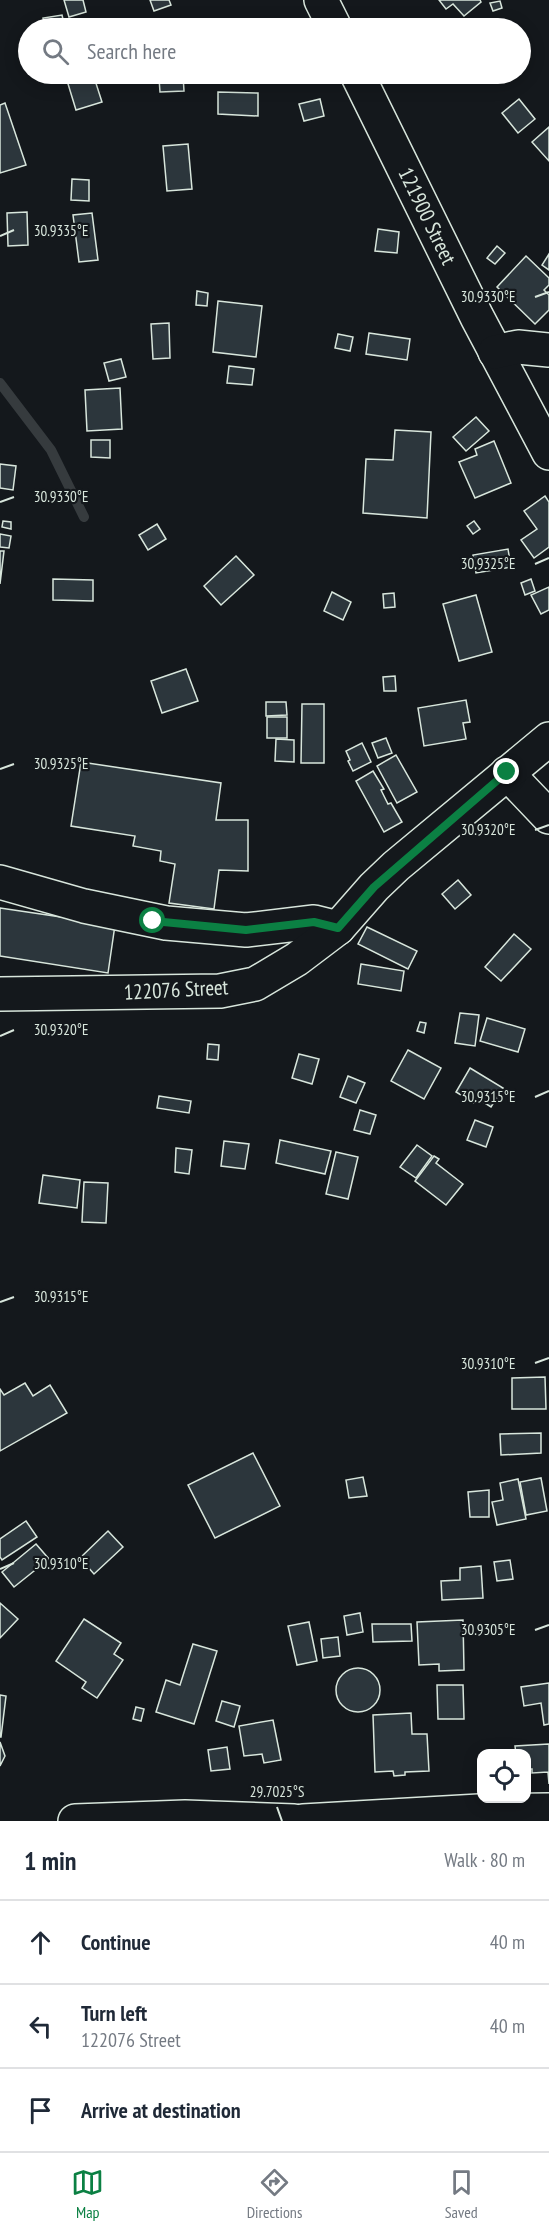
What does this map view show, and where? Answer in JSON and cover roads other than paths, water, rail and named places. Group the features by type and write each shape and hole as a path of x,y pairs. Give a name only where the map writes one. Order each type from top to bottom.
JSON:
{"street":[{"path":"321,0 330,18"},
{"name":"121900 Street","path":"362,84 495,352 549,453"},
{"path":"495,352 518,347 549,350"},
{"name":"122076 Street","path":"0,994 220,991 255,984 275,974 338,928 374,887 507,772 549,739"},
{"path":"507,772 549,817"},
{"path":"0,882 84,906 166,923 246,930 314,922 338,928"},
{"path":"303,1821 479,1811 549,1810"},
{"path":"75,1821 185,1817 294,1821"}],"waterway":[{"path":"0,383 51,450 84,517"}]}
